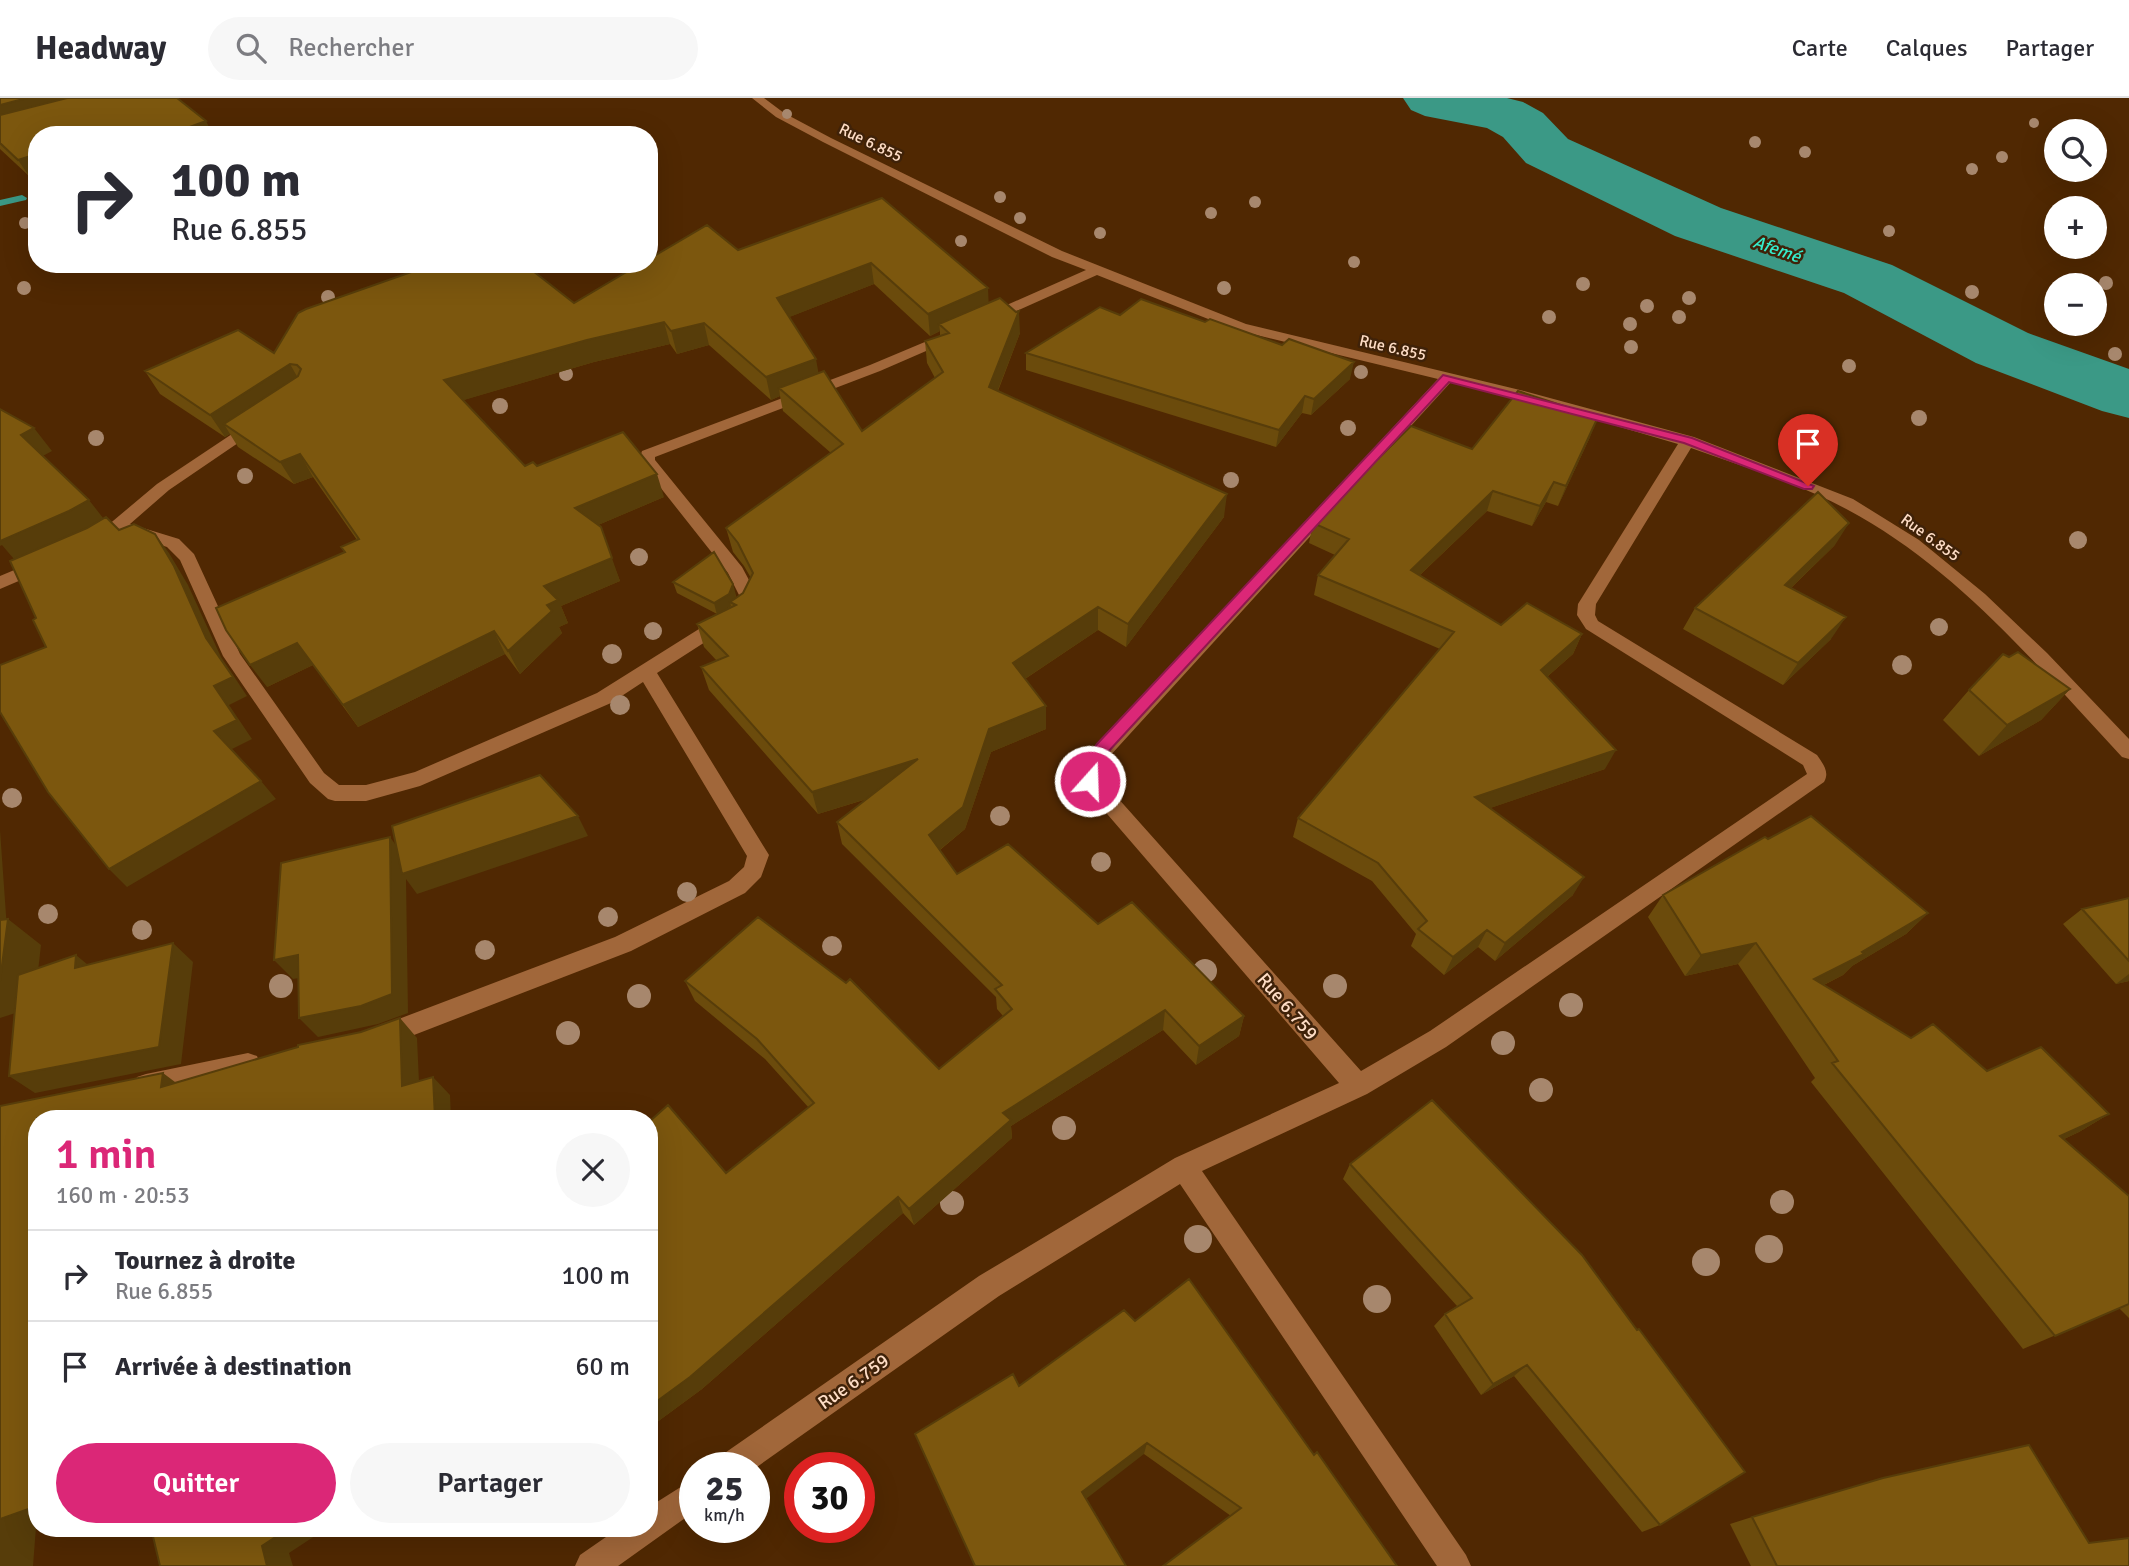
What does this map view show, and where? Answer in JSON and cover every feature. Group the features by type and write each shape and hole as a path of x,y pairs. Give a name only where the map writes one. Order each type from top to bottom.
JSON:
{"street":[{"name":"Rue 6.855","path":"757,98 780,115 827,141 1057,254 1241,327 1688,440 1808,486 1875,518 1949,570 2002,618 2129,752"},
{"path":"120,526 173,543 188,558 232,656 317,778 335,793 366,793 420,778 604,698 741,611 748,595 736,571 648,460 648,454 875,368 1097,270"},
{"name":"Rue 6.759","path":"753,1452 989,1286 1184,1167 1358,1086 1090,781 1088,767 1447,378"},
{"path":"95,541 120,526 163,487 270,415"},
{"path":"1358,1086 1438,1039 1817,777 1816,769 1810,760 1592,625 1586,615 1587,604 1688,440"},
{"path":"0,583 63,555"},
{"path":"365,1041 379,1038 623,944 737,887 753,871 758,855 645,670"},
{"path":"122,1090 270,1060"},
{"path":"1184,1167 1455,1566"},
{"path":"658,1518 679,1504"},
{"path":"591,1566 632,1537"}],"building":[{"path":"0,98 27,98 0,105"},
{"path":"67,98 177,98 206,121 192,126 28,126 28,157 18,160 0,143 0,115"},
{"path":"882,198 988,288 928,314 871,263 777,298 816,359 766,377 704,323 671,331 664,322 587,340 444,380 525,466 533,462 537,466 623,432 657,474 575,508 601,527 612,558 544,586 558,600 547,605 552,611 508,651 494,631 343,705 297,643 250,665 226,630 216,608 345,552 341,547 359,539 300,454 280,462 224,424 298,376 301,369 290,364 210,415 145,371 238,330 274,353 298,313 408,273 536,273 574,303 625,273 658,273 658,254 707,225 738,250"},
{"path":"1000,298 1016,312 1019,311 989,387 1227,494 1128,624 1098,607 1013,663 1046,706 989,729 963,807 929,835 957,874 1008,844 1098,924 1132,902 1244,1016 1199,1046 1165,1010 1003,1113 1011,1120 909,1209 898,1197 690,1377 658,1400 658,1114 668,1105 726,1173 814,1103 757,1039 685,981 758,917 846,983 850,979 939,1069 1012,1009 995,989 1002,985 837,822 918,759 812,792 701,667 728,656 697,624 736,605 730,602 743,593 753,573 738,543 726,528 843,444 779,388 824,371 862,431 943,372 925,341 949,333 939,324"},
{"path":"1141,299 1205,322 1210,319 1282,345 1289,339 1354,362 1314,399 1305,396 1279,430 1026,353 1100,307 1120,315"},
{"path":"1518,391 1598,417 1566,486 1554,482 1540,506 1493,491 1411,570 1501,625 1527,603 1582,634 1541,670 1616,750 1475,797 1584,877 1505,943 1487,930 1453,957 1418,929 1427,921 1378,863 1298,818 1454,632 1318,575 1349,539 1313,523 1411,426 1472,449"},
{"path":"0,409 34,428 21,435 89,500 0,541"},
{"path":"1818,492 1849,523 1785,585 1846,617 1798,663 1695,608"},
{"path":"106,517 119,530 134,524 155,534 174,566 206,638 233,677 214,686 237,720 214,731 261,781 109,869 48,792 0,712 0,665 46,647 10,561"},
{"path":"714,552 733,584 729,594 714,603 673,582"},
{"path":"2018,652 2070,689 2007,725 1969,690 2003,654 2009,657"},
{"path":"540,775 578,816 402,874 392,826"},
{"path":"1811,816 1928,913 1862,952 1864,954 1814,979 1911,1038 1933,1024 1987,1071 2041,1047 2109,1114 2060,1136 2129,1196 2129,1304 2055,1336 1832,1063 1838,1061 1756,943 1701,955 1663,895 1765,837 1768,839"},
{"path":"390,837 392,994 361,1006 299,1018 298,955 274,960 281,863"},
{"path":"2129,898 2129,961 2082,909"},
{"path":"8,919 0,981 0,920"},
{"path":"173,943 159,1047 9,1076 18,975 76,955 75,968"},
{"path":"400,1018 402,1086 433,1077 435,1110 28,1110 28,1509 0,1519 0,1106 163,1073 161,1087 298,1045 361,1032"},
{"path":"1432,1100 1582,1255 1745,1472 1660,1525 1527,1365 1493,1384 1445,1314 1472,1298 1350,1164"},
{"path":"1189,1279 1314,1455 1317,1452 1397,1566 1163,1566 1241,1508 1147,1443 1082,1492 1126,1566 975,1566 915,1434 1013,1374 1019,1386 1124,1310 1135,1321"},
{"path":"2029,1445 2089,1543 2129,1538 2129,1566 1777,1566 1752,1517 1883,1478"},
{"path":"153,1537 276,1537 262,1546 267,1566 160,1566"}],"waterway":[{"name":"Afemé","path":"1431,98 1445,104 1503,114 1523,125 1547,151 1698,222 1868,279 2002,348 2129,395"},
{"path":"0,203 22,198"}],"route":[{"path":"1090,781 1088,767 1103,748 1447,378 1688,440 1808,486"}]}
